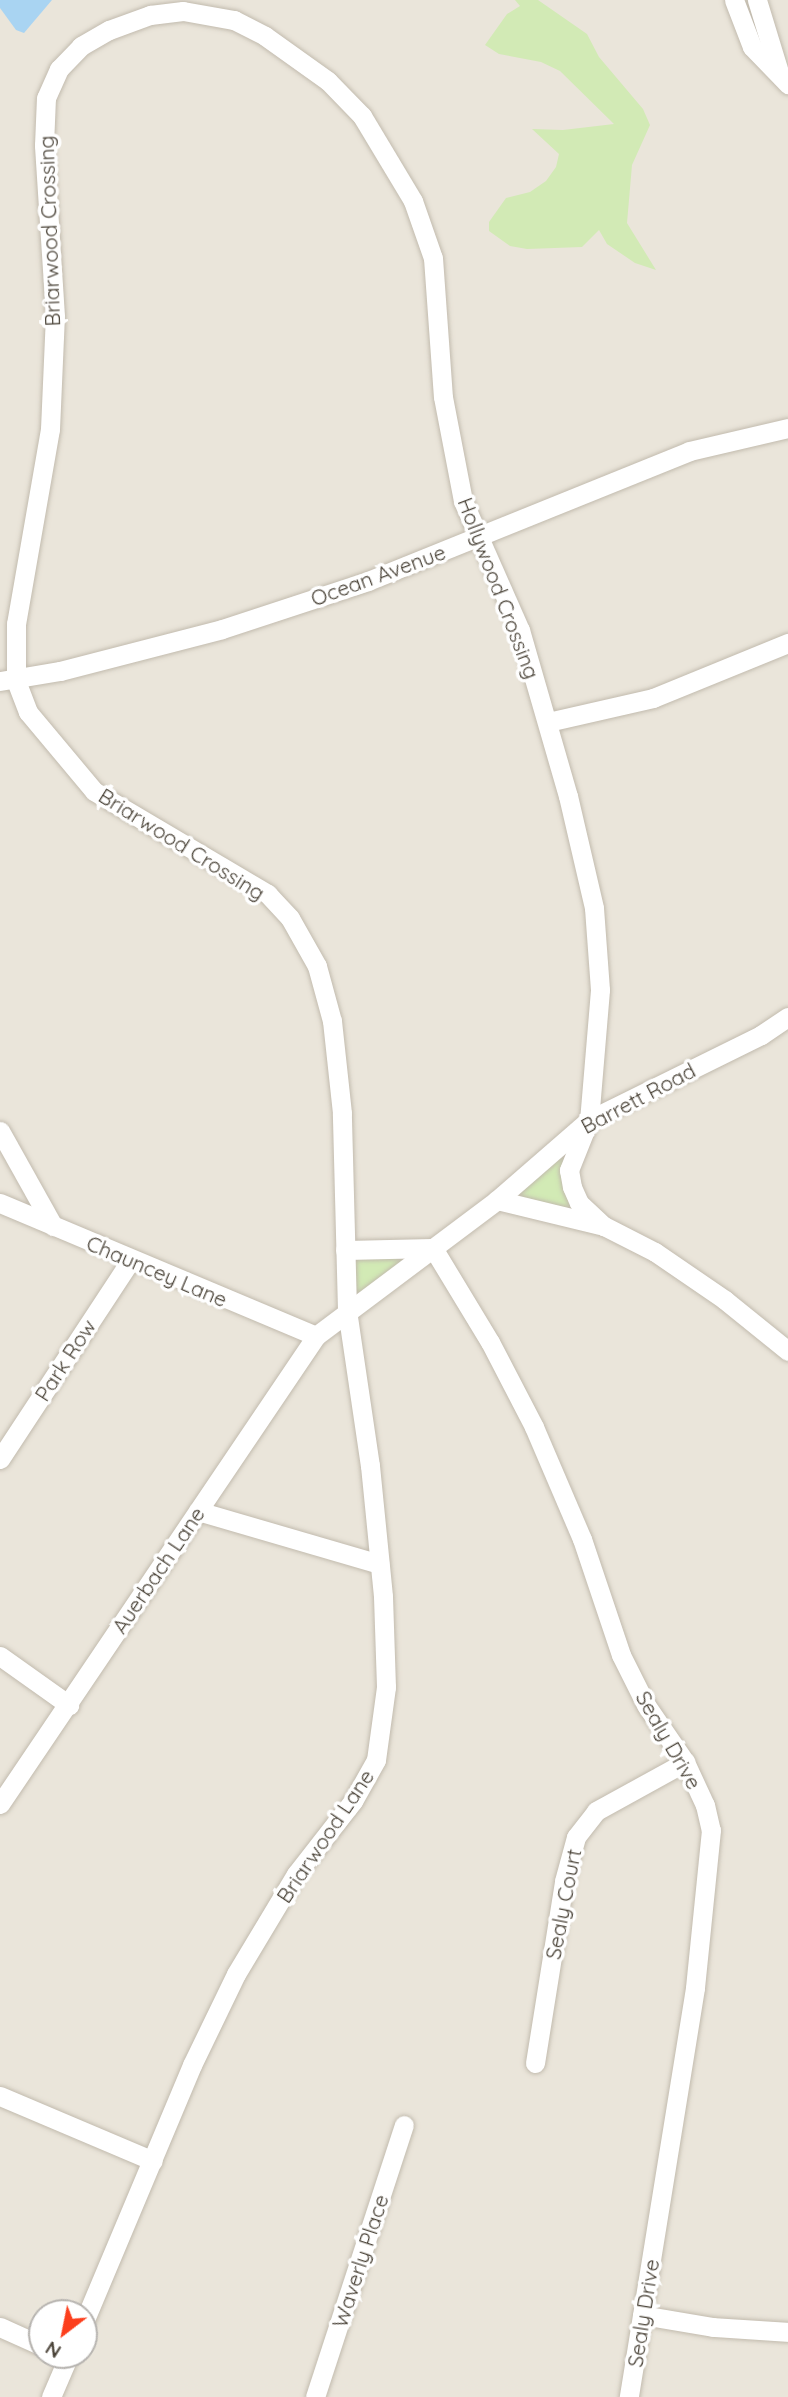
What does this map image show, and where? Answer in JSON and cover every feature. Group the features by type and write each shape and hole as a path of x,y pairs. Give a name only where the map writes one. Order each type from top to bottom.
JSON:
{"street":[{"path":"734,0 752,47 785,75"},
{"path":"757,0 785,75"},
{"name":"Hollywood Crossing","path":"139,19 183,10 202,12 255,31 328,81 379,140 413,201 433,258 450,440 463,501 520,630 548,722 594,908 600,990 589,1120 569,1170 579,1203 604,1226"},
{"name":"Briarwood Crossing","path":"139,19 81,46 59,69 46,98 44,145 55,316 50,429 8,680 28,712 94,791 147,826 234,870 290,918 317,966 332,1021 342,1113 347,1310"},
{"name":"Ocean Avenue","path":"8,680 222,629 481,537 689,452 788,428"},
{"path":"548,722 653,698 788,643"},
{"name":"Barrett Road","path":"347,1310 497,1200 589,1120 761,1035 788,1017"},
{"path":"0,1131 52,1226"},
{"path":"497,1200 604,1226 655,1252 725,1300 788,1351"},
{"name":"Chauncey Lane","path":"0,1203 130,1261 316,1336"},
{"path":"345,1250 433,1248"},
{"name":"Sealy Drive","path":"433,1248 490,1342 534,1427 582,1539 621,1656 646,1705 685,1762 705,1805 712,1849 695,1988 629,2397"},
{"name":"Park Row","path":"0,1459 130,1261"},
{"name":"Auerbach Lane","path":"0,1804 316,1336 347,1310"},
{"name":"Briarwood Lane","path":"94,2299 236,1974 296,1874 353,1801 376,1760 386,1687 379,1564 347,1310"},
{"path":"198,1511 379,1564"},
{"path":"0,1656 69,1705"},
{"name":"Sealy Court","path":"535,2063 564,1881 576,1837 596,1811 685,1762"},
{"path":"0,2096 153,2161"},
{"name":"Waverly Place","path":"315,2397 404,2124"},
{"path":"642,2315 713,2327 788,2332"},
{"path":"0,2328 28,2340"},
{"path":"51,2397 62,2369"}],"shaded area":[{"path":"0,0 788,0 788,2397 0,2397"}],"green space":[{"path":"515,0 538,0 587,34 599,57 643,109 650,125 632,165 627,223 656,270 635,263 607,244 599,230 582,247 527,249 510,246 489,231 489,222 506,198 530,192 546,181 556,167 559,154 532,129 563,130 614,124 560,71 541,62 499,54 485,45 507,14 520,6"},
{"path":"589,1120 572,1157 591,1215 497,1200"},
{"path":"433,1248 347,1310 345,1250"}],"water":[{"path":"0,0 52,0 24,33 16,30 0,8"}]}
